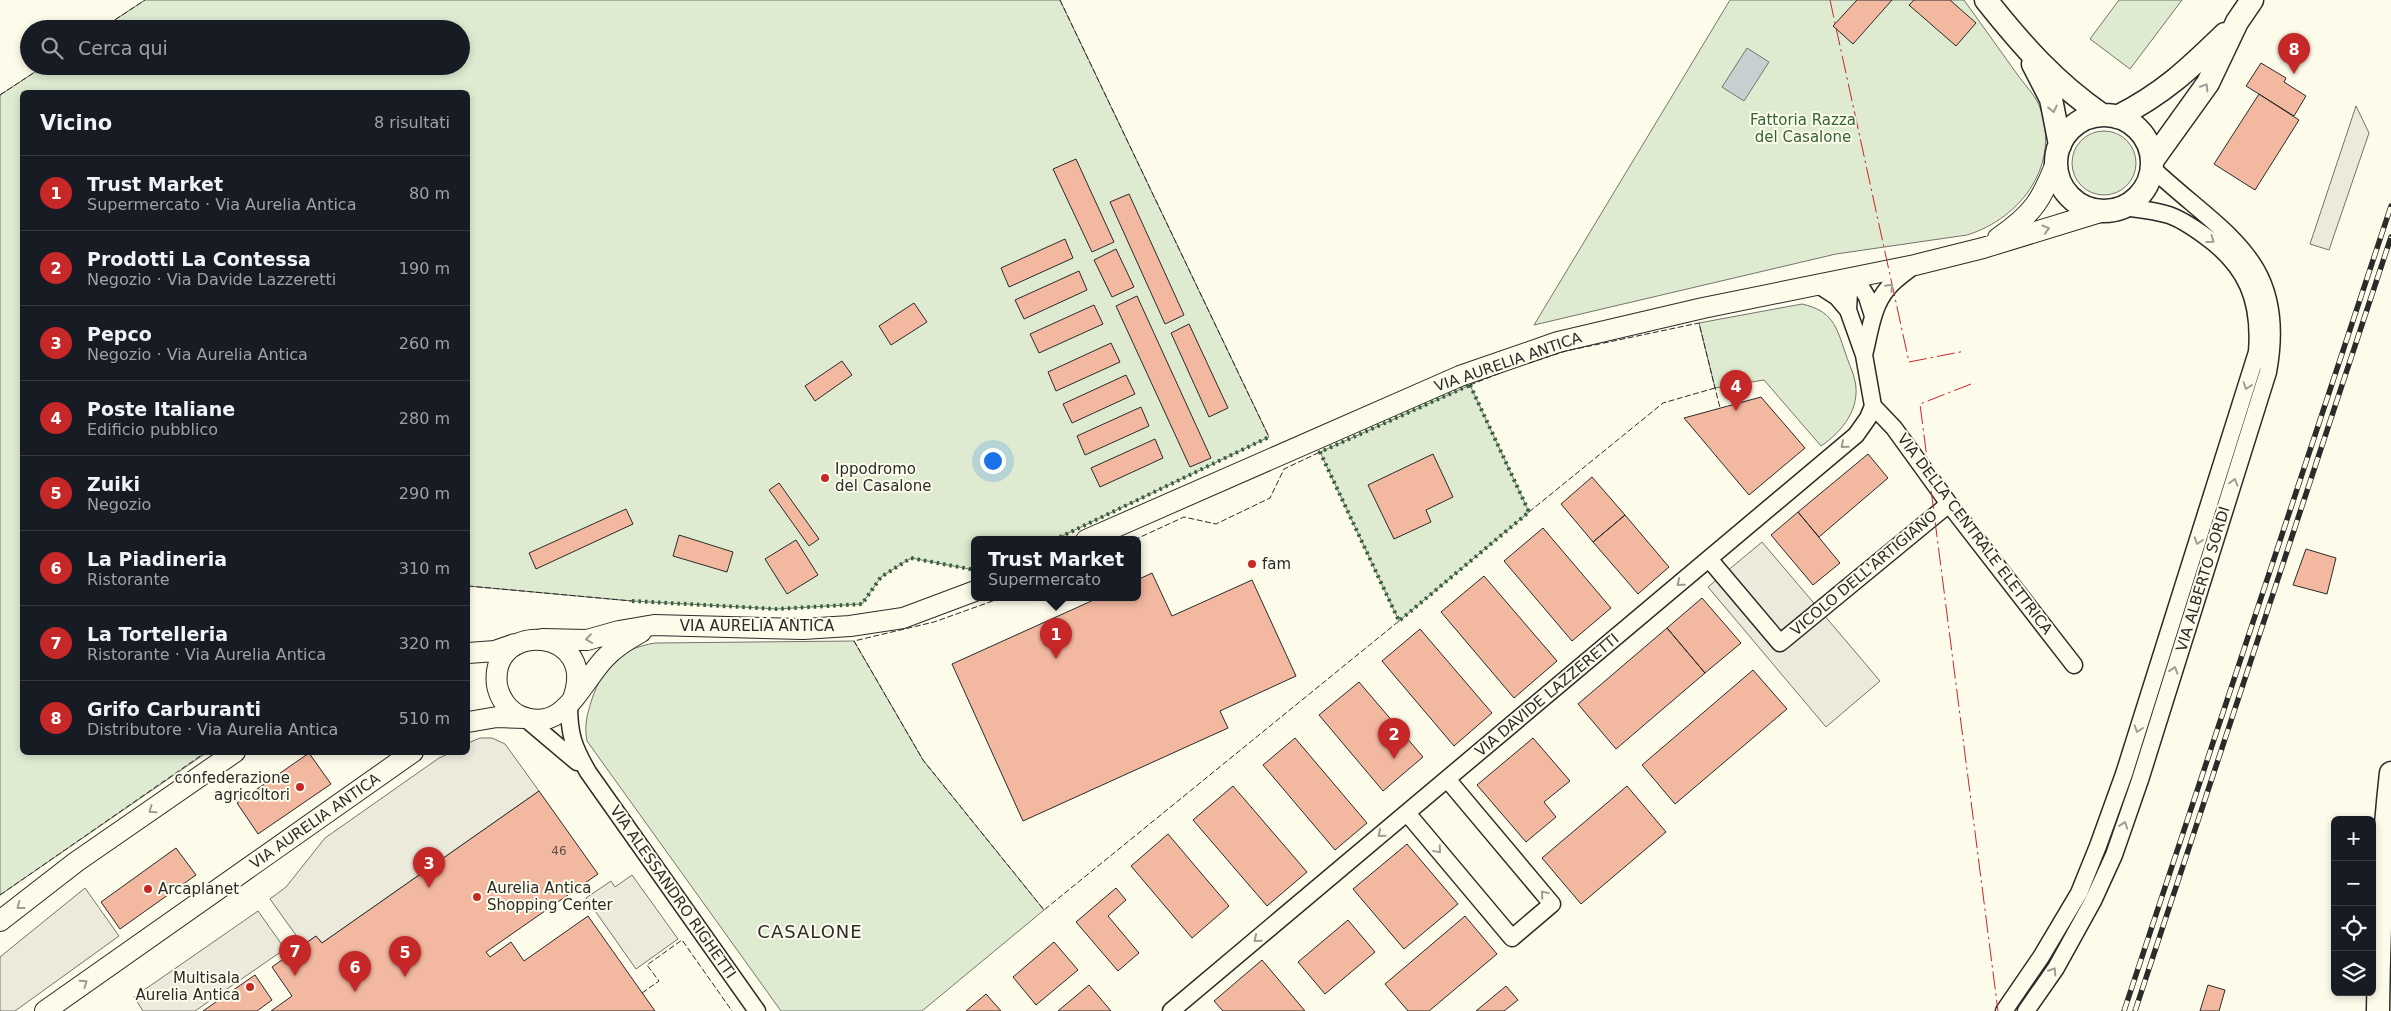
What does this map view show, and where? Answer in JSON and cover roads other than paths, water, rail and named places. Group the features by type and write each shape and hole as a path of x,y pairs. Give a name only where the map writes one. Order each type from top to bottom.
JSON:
{"main road":[{"path":"1986,0 2025,50 2051,98 2060,182 2068,194 2086,207 2115,208"},
{"name":"VIA AURELIA ANTICA","path":"2115,208 2143,191 2152,164 2208,83 2237,22 2252,0"},
{"name":"VIA AURELIA ANTICA","path":"2058,153 2073,126 2087,118 2110,116 2151,99 2184,74 2237,22"},
{"path":"2025,50 2068,89 2110,116 2131,123 2142,133 2149,146 2152,164"},
{"path":"2378,1011 2378,946 2385,824 2391,773"}],"street":[{"name":"VIA AURELIA ANTICA","path":"1983,248 2020,223 2032,210 2041,198 2058,153"},
{"name":"VIA ALBERTO SORDI","path":"2026,1011 2056,968 2093,901 2114,855 2161,714 2272,354 2273,336 2269,301 2264,283 2252,261 2235,241 2152,164"},
{"name":"VIA ALBERTO SORDI","path":"2004,1011 2041,957 2079,893 2098,846 2124,774 2257,352 2258,320 2255,305 2250,290 2235,262 2212,241 2178,219 2158,213 2115,208"},
{"name":"VIA AURELIA ANTICA","path":"1095,536 1460,376 1558,342 1703,308 1915,265 1983,248 2115,208"},
{"path":"1864,354 1873,316 1880,298 1888,287 1915,265"},
{"path":"1855,277 1866,297 1873,316"},
{"path":"1848,310 1849,292 1855,277"},
{"path":"1817,284 1836,297 1848,310 1864,354 1873,406"},
{"name":"VIA DELLA CENTRALE ELETTRICA","path":"1873,406 1894,428 1948,504 2074,665"},
{"name":"VIA DAVIDE LAZZERETTI","path":"1180,1008 1406,813 1856,435 1873,406"},
{"name":"VICOLO DELL'ARTIGIANO","path":"1709,559 1780,643 1948,504"},
{"name":"VIA AURELIA ANTICA","path":"470,652 495,651 529,639 587,640 619,631 654,625 803,629 850,626 903,618 971,592"},
{"path":"470,722 497,717 536,720 554,717 571,702 592,673 614,649 654,625"},
{"path":"542,639 555,642 566,650 574,662 577,681 571,702 569,729 573,746 588,772"},
{"path":"517,644 503,658 496,677 498,691 504,703 514,713 526,719 566,751 588,772"},
{"path":"0,921 76,862 231,755"},
{"name":"VIA AURELIA ANTICA","path":"45,1011 409,755"},
{"name":"VIA ALESSANDRO RIGHETTI","path":"588,772 757,1011"},
{"path":"1406,813 1512,938 1552,904 1447,779"}],"railway":[{"path":"2124,1011 2391,206"},
{"path":"2135,1011 2391,237"}],"place":[{"name":"Grifo Carburanti","path":"2294,74"},
{"name":"Poste Italiane","path":"1736,411"},
{"name":"Ippodromo del Casalone","path":"825,478"},
{"name":"fam","path":"1252,564"},
{"name":"Trust Market","path":"1056,659"},
{"name":"Prodotti La Contessa","path":"1394,759"},
{"name":"confederazione agricoltori","path":"300,787"},
{"name":"Pepco","path":"429,888"},
{"name":"Arcaplanet","path":"148,889"},
{"name":"Aurelia Antica Shopping Center","path":"477,897"},
{"name":"La Tortelleria","path":"295,976"},
{"name":"Zuiki","path":"405,977"},
{"name":"Multisala Aurelia Antica","path":"250,987"},
{"name":"La Piadineria","path":"355,992"}],"district":[{"name":"CASALONE","path":"810,931"}],"park label":[{"name":"Fattoria Razza del Casalone","path":"1803,128"}]}
